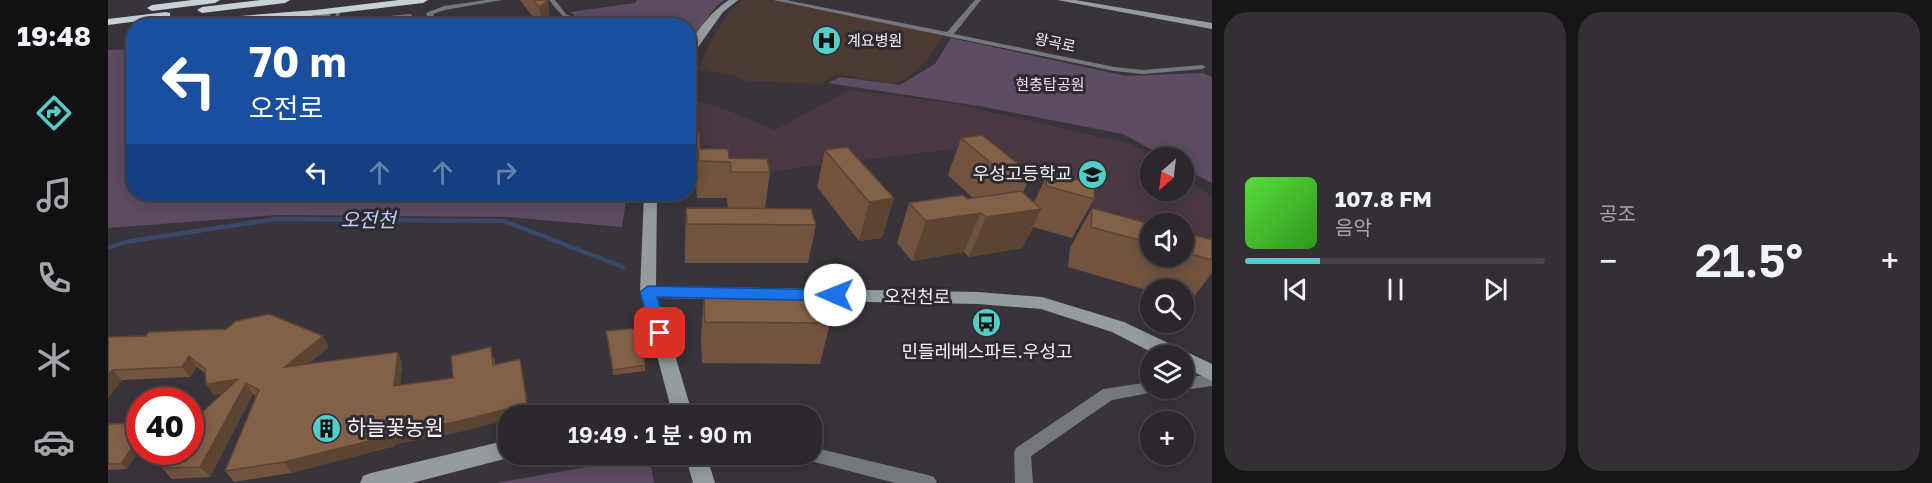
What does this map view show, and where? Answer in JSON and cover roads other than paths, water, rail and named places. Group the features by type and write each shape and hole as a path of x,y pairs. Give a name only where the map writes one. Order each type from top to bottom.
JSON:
{"highway":[{"path":"146,8 190,0"},
{"path":"108,13 215,0"},
{"path":"140,18 285,0"},
{"path":"252,18 423,0"},
{"path":"108,22 126,20"},
{"path":"108,29 126,28"}],"street":[{"path":"432,18 429,13 444,8 499,0"},
{"path":"552,0 564,15 570,18"},
{"path":"696,38 720,10 734,0"},
{"name":"왕곡로","path":"776,0 1114,69 1143,72 1202,67"},
{"path":"949,35 978,0"},
{"path":"1061,0 1212,27"},
{"path":"1186,22 1212,20"},
{"path":"650,201 648,292 680,405"},
{"name":"오전천로","path":"648,292 978,298 1042,303 1118,327 1155,345"},
{"path":"1194,364 1212,373"},
{"path":"1194,383 1212,380"},
{"path":"1024,483 1022,453 1108,394 1140,389"},
{"path":"370,483 498,451"},
{"path":"822,457 928,483"},
{"path":"698,465 704,483"}],"lane":[{"path":"337,18 338,10"},
{"path":"315,13 328,18"},
{"path":"392,18 410,16 411,18"}],"waterway":[{"name":"오전천","path":"108,248 125,242 276,219 504,221 623,267"}],"place":[{"name":"계요병원","path":"826,41"},
{"name":"우성고등학교","path":"1093,174"},
{"name":"민들레베스파트.우성고","path":"987,323"},
{"name":"하늘꽃농원","path":"326,428"}],"park label":[{"name":"현충탑공원","path":"1050,85"}]}
